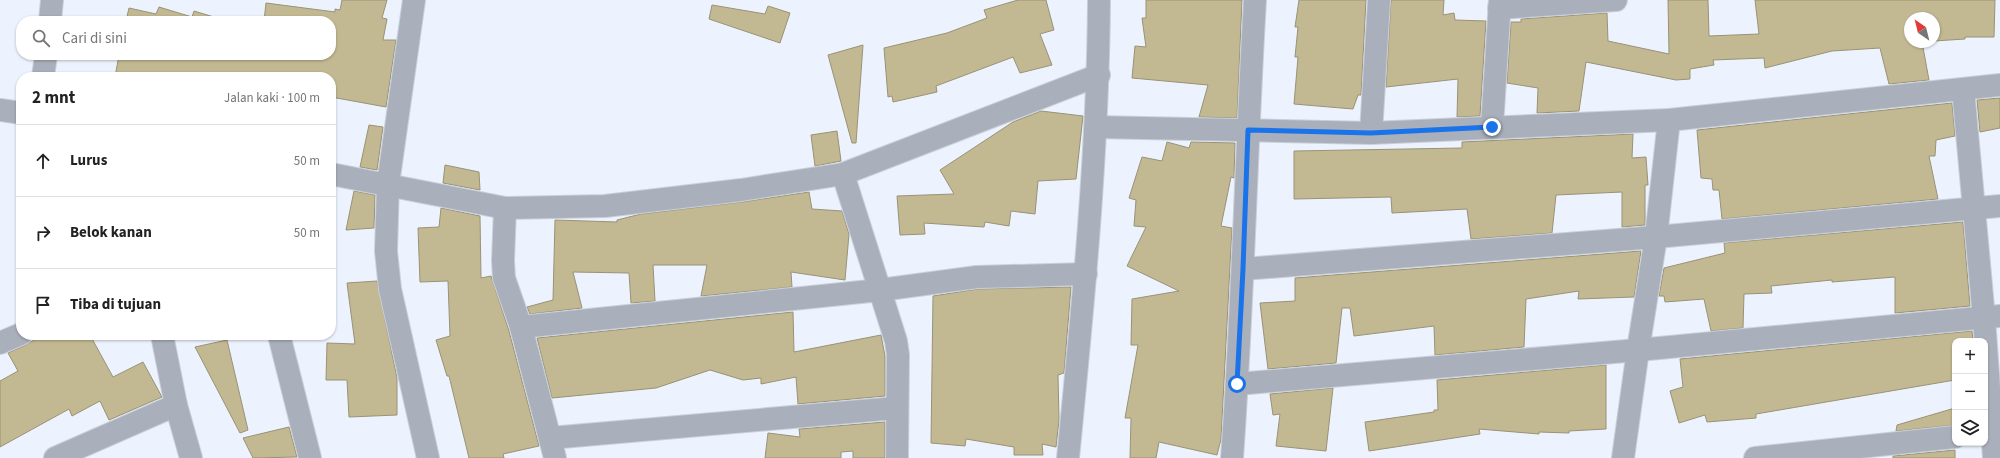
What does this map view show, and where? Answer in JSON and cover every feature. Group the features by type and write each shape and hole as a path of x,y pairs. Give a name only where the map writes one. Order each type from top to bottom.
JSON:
{"street":[{"path":"50,16 52,0"},
{"path":"414,0 388,184 386,251 390,289 428,458"},
{"path":"1068,458 1086,274 1096,127 1099,75 1099,0"},
{"path":"1232,458 1243,269 1255,0"},
{"path":"1371,133 1379,0"},
{"path":"1492,127 1500,4 1616,0"},
{"path":"44,72 45,60"},
{"path":"336,175 505,208 605,206 741,190 843,174 1099,75"},
{"path":"1096,127 1371,133 1669,120 2000,85"},
{"path":"1963,89 1974,208 1992,317 1992,433 1994,458"},
{"path":"0,110 16,112"},
{"path":"1623,458 1656,237 1669,120"},
{"path":"843,174 896,341 898,355 896,408 897,458"},
{"path":"1243,269 1656,237 2000,206"},
{"path":"505,208 503,261 504,278 521,327 553,448 896,408"},
{"path":"521,327 880,290 977,277 1086,274"},
{"path":"1237,384 1638,350 1992,317"},
{"path":"0,343 16,336"},
{"path":"163,340 176,405 191,458"},
{"path":"280,340 310,458"},
{"path":"55,458 176,405"},
{"path":"1755,458 1952,437"}],"building":[{"path":"342,0 387,0 382,18 387,19 383,40 396,40 386,107 336,98 336,72 116,72 118,60 336,60 336,16 265,16 266,3 335,12 335,9 340,10"},
{"path":"1018,0 1046,0 1054,30 1040,34 1052,65 1020,73 1013,57 936,86 937,92 893,102 892,96 888,97 884,48 947,33 987,18 984,10"},
{"path":"1146,0 1242,0 1237,118 1199,117 1208,85 1132,78 1135,46 1146,47 1142,18 1146,18"},
{"path":"1299,0 1366,0 1361,95 1358,95 1353,109 1294,104 1298,57 1295,57 1298,27 1295,27"},
{"path":"1391,0 1444,0 1443,15 1454,13 1455,20 1486,21 1480,116 1457,117 1458,79 1386,87"},
{"path":"1668,0 1708,0 1709,36 1759,34 1755,0 1995,0 1994,37 1965,37 1965,39 1940,41 1940,12 1904,12 1904,48 1923,48 1929,80 1889,84 1880,48 1832,51 1765,68 1764,58 1713,60 1714,65 1690,69 1690,79 1676,80 1586,62 1579,111 1537,113 1538,88 1507,83 1511,22 1521,22 1521,19 1607,13 1608,41 1669,54"},
{"path":"712,5 765,14 768,6 790,13 780,43 709,19"},
{"path":"159,7 189,16 127,16 129,8 156,14"},
{"path":"194,11 210,16 192,16"},
{"path":"863,45 856,143 852,143 828,55"},
{"path":"2000,98 2000,128 1980,132 1977,100"},
{"path":"1952,103 1955,136 1936,140 1935,156 1929,156 1938,199 1722,219 1719,190 1713,190 1712,179 1701,178 1697,130"},
{"path":"1041,111 1083,116 1076,179 1038,181 1035,214 1011,211 1009,226 985,222 984,227 924,223 925,234 900,235 897,196 954,194 940,170 1013,122"},
{"path":"369,125 383,127 377,170 360,167"},
{"path":"837,131 841,161 815,166 811,135"},
{"path":"1633,134 1632,158 1646,157 1648,185 1645,185 1645,225 1622,227 1622,192 1556,195 1552,233 1471,239 1467,209 1392,213 1391,197 1294,199 1294,151 1462,148 1462,142"},
{"path":"1167,142 1189,148 1191,142 1235,143 1234,178 1231,177 1221,226 1232,228 1221,439 1217,455 1159,442 1156,458 1130,458 1131,418 1125,418 1138,345 1131,345 1132,299 1179,291 1127,266 1146,227 1134,226 1136,200 1129,198 1142,157 1162,161"},
{"path":"445,165 479,172 480,190 443,183"},
{"path":"354,191 375,195 374,228 346,230"},
{"path":"809,192 812,209 842,211 849,234 845,280 791,272 792,287 701,296 707,265 653,265 655,301 631,303 629,273 573,272 582,308 530,314 527,307 553,300 555,220 617,222 617,220 641,214 742,202"},
{"path":"441,208 480,216 481,278 491,276 509,331 539,446 503,454 504,458 469,458 449,376 447,376 436,340 450,336 448,281 420,282 418,228 439,227"},
{"path":"1963,222 1970,306 1895,313 1895,277 1832,282 1832,280 1771,286 1772,293 1744,294 1743,328 1711,331 1704,299 1665,302 1664,296 1659,296 1664,268 1725,253 1724,243"},
{"path":"1641,251 1634,297 1578,299 1579,291 1526,299 1524,347 1435,355 1434,326 1354,336 1350,308 1342,308 1336,363 1268,369 1260,303 1295,301 1295,278"},
{"path":"377,281 397,378 397,415 349,417 347,380 326,380 327,343 355,344 347,283"},
{"path":"1071,287 1064,373 1058,375 1059,420 1056,447 1042,444 1043,455 1014,455 1014,447 966,439 965,446 931,443 933,296 978,289"},
{"path":"793,312 794,352 881,335 885,356 885,396 798,404 796,377 761,384 761,378 743,380 710,370 656,388 552,398 537,338"},
{"path":"1972,331 1973,338 1952,338 1952,381 1756,414 1756,418 1707,422 1705,415 1679,423 1670,391 1683,387 1680,359"},
{"path":"34,340 93,340 113,377 143,362 162,397 109,420 100,401 72,416 69,409 0,447 0,381 18,371 8,353"},
{"path":"227,340 248,430 240,433 195,347"},
{"path":"1606,365 1606,429 1569,431 1569,433 1539,432 1539,434 1479,429 1480,434 1369,451 1365,422 1434,412 1434,410 1438,410 1437,380"},
{"path":"1333,388 1326,451 1276,446 1280,414 1273,415 1270,394"},
{"path":"1952,409 1952,425 1896,431 1897,425"},
{"path":"885,422 885,458 853,458 853,451 841,452 841,458 765,458 768,433 800,437 799,429"},
{"path":"289,427 297,457 253,458 243,438"},
{"path":"1955,450 1955,458 1893,458 1893,456"}],"route":[{"path":"1237,384 1248,130 1371,133 1492,127"}]}
